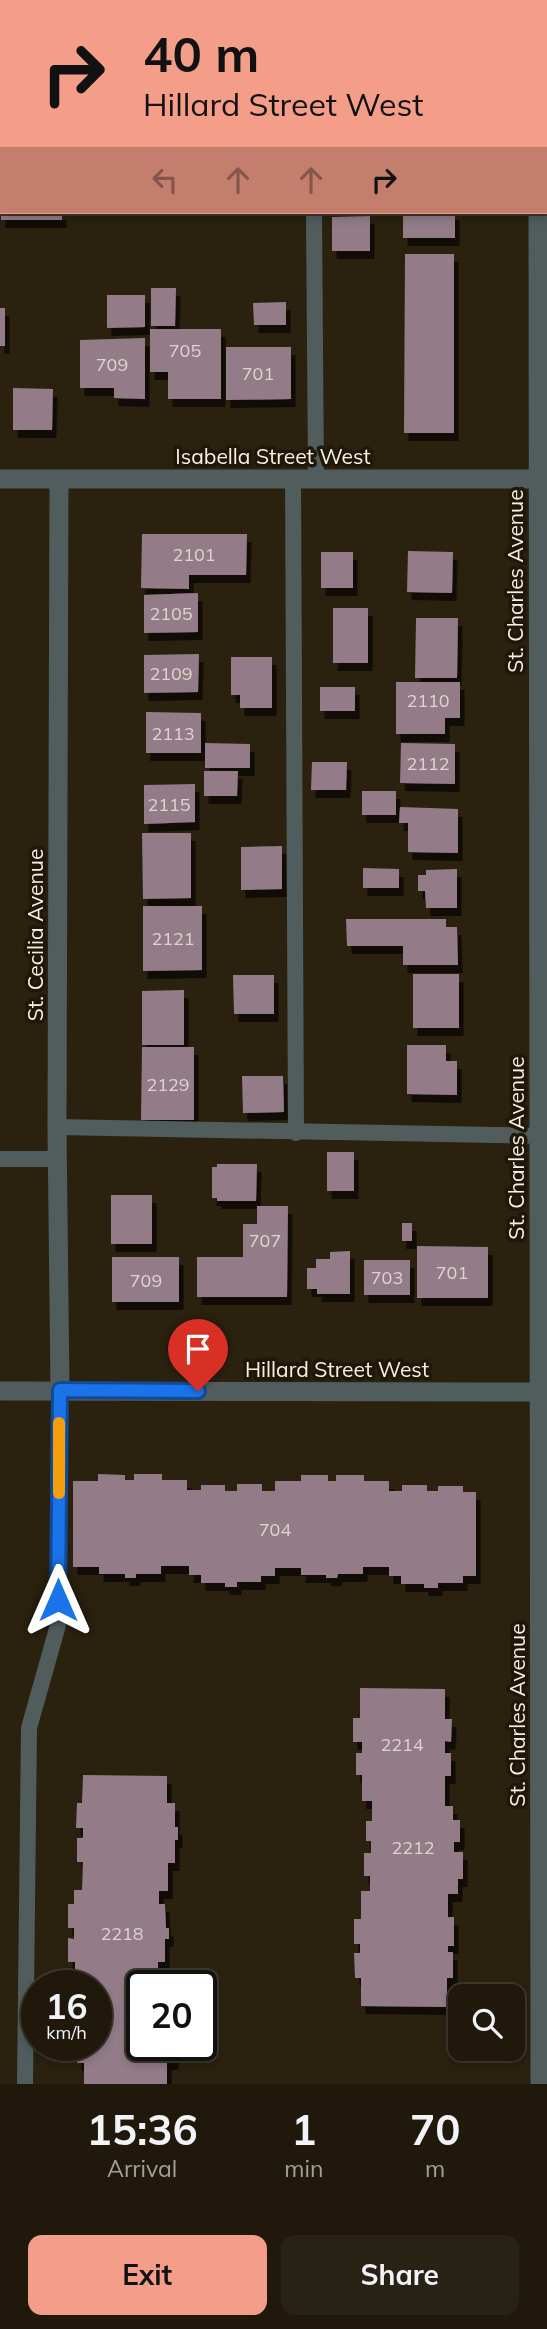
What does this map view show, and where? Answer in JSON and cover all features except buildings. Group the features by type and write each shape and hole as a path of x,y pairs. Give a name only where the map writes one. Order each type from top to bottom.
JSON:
{"street":[{"name":"St. Charles Avenue","path":"538,214 542,479 544,1392 540,2084"},
{"name":"Isabella Street West","path":"0,479 542,479"},
{"name":"St. Cecilia Avenue","path":"59,480 57,1127 60,1390"},
{"name":"Hillard Street West","path":"0,1391 544,1392"}],"lane":[{"path":"314,214 316,478"},
{"path":"293,478 296,1133"},
{"path":"57,1127 542,1136"},
{"path":"0,1159 58,1158"},
{"path":"25,2084 29,1728 58,1625 60,1390"}],"slow traffic":[{"path":"59,1423 59,1493"}],"route":[{"path":"58,1600 60,1390 198,1391"}]}
